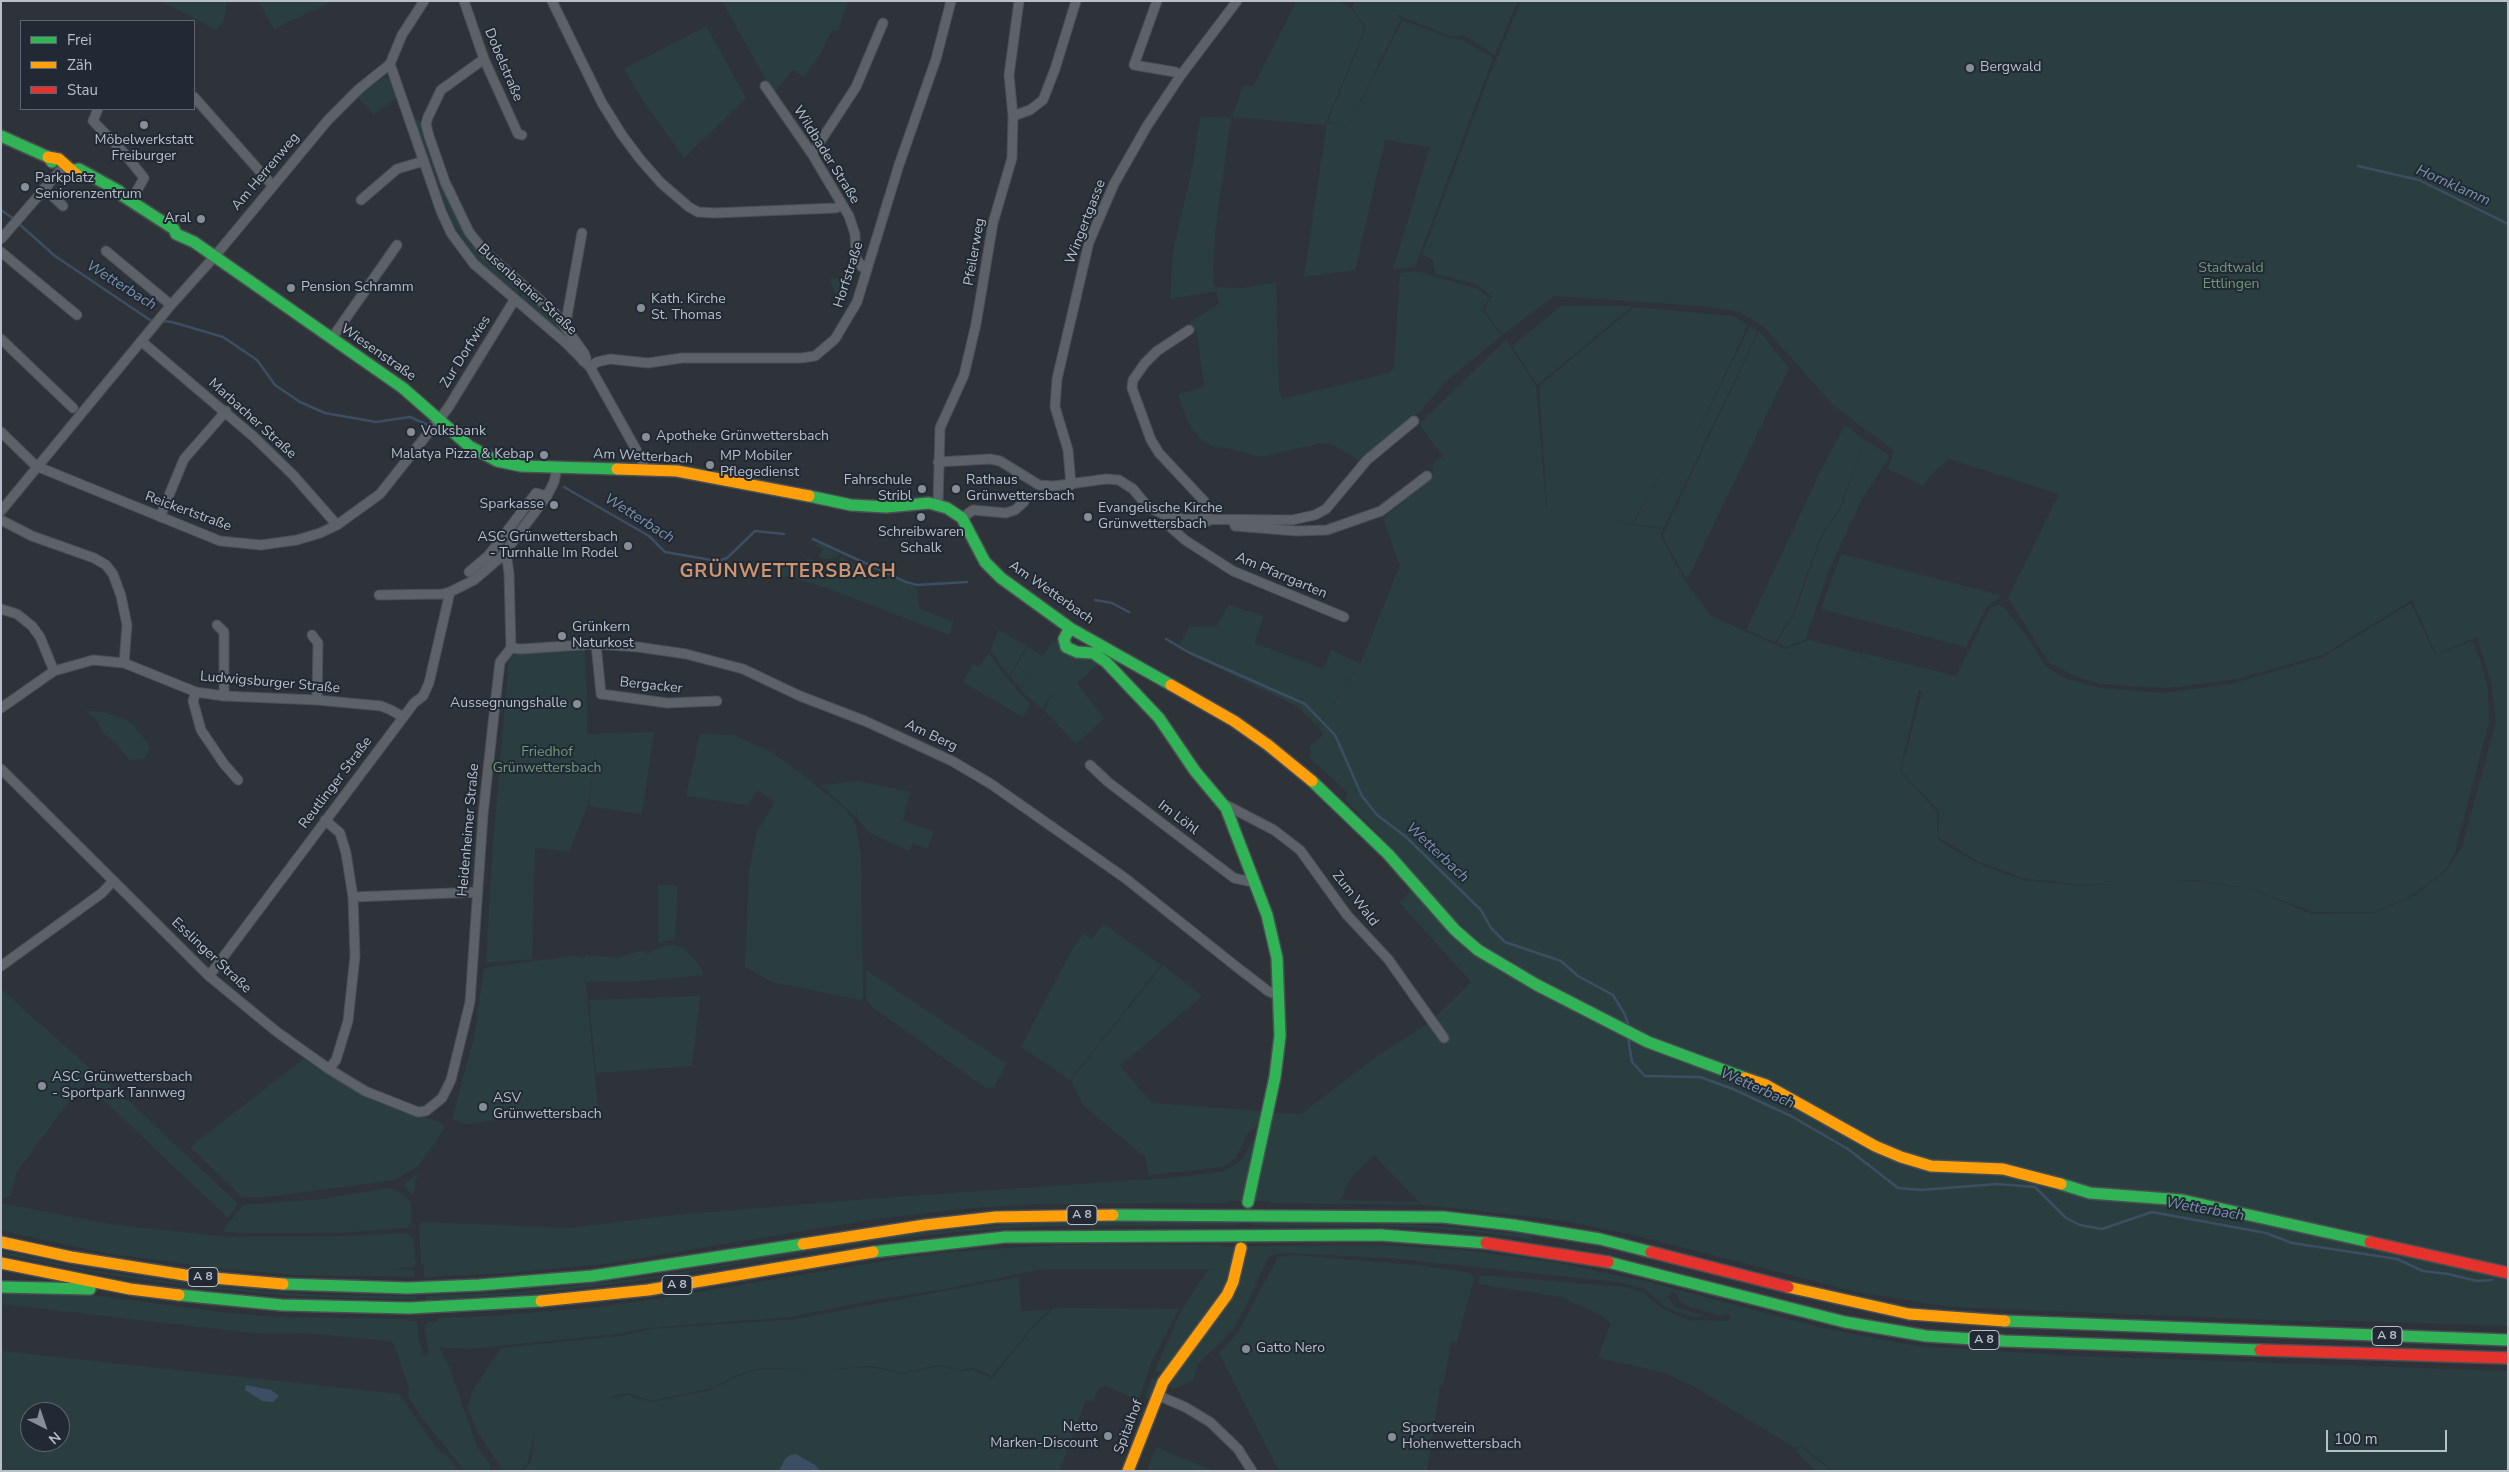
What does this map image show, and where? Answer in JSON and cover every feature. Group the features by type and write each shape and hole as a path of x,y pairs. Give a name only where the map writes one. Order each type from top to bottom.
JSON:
{"main road":[{"name":"Wiesenstraße","path":"1,136 48,157 52,156 76,174 117,196 127,199 174,229 179,229 186,233 188,239 403,388 469,446 497,461 513,466 556,468"},
{"name":"Am Wetterbach","path":"556,468 677,471 851,506 886,507 938,504 948,508 962,518 972,532 981,556 990,568 1032,601 1070,628 1210,706 1256,735 1320,788 1400,867 1455,930 1478,950 1536,985 1663,1048 1766,1085 1868,1142 1910,1161 1931,1166 2019,1171 2097,1195 2182,1200 2508,1273"},
{"path":"1070,628 1064,639 1066,647 1071,651 1093,653 1106,662 1159,718 1195,771 1222,802 1229,813 1256,883 1274,943 1279,996 1278,1058 1248,1202"},
{"name":"A 8","path":"1,1242 72,1257 191,1276 272,1284 408,1288 479,1285 592,1276 925,1225 996,1217 1116,1214 1385,1214 1443,1217 1522,1226 1600,1239 1831,1298 1909,1314 2015,1322 2508,1340"},
{"name":"A 8","path":"1,1263 130,1289 234,1302 372,1308 480,1306 563,1300 648,1290 878,1251 1004,1237 1381,1235 1503,1244 1595,1258 1845,1322 1926,1336 2005,1341 2508,1358"},
{"name":"Spitalhof","path":"1128,1471 1157,1395 1170,1371 1227,1295 1233,1282 1241,1248"},
{"path":"1,1287 130,1289"}],"street":[{"path":"390,64 402,35 424,1"},
{"name":"Dobelstraße","path":"464,1 484,59 518,134 522,135"},
{"path":"552,1 602,103 622,135 645,165 689,208 698,212 714,213 836,208 842,205"},
{"name":"Horfstraße","path":"586,364 610,359 648,363 682,358 764,359 815,356 835,340 849,319 857,302 866,268 936,59 951,1"},
{"name":"Pfeilerweg","path":"938,504 940,428 964,375 976,324 993,223 1012,158 1013,116 1009,75 1019,1"},
{"path":"1013,116 1030,110 1043,100 1055,69 1076,1"},
{"path":"1157,1 1134,65 1175,72 1181,75"},
{"name":"Wingertgasse","path":"1071,485 1068,450 1055,407 1057,379 1083,263 1114,184 1181,75 1237,1"},
{"path":"812,154 856,87 883,23"},
{"path":"484,59 441,90 426,124 429,136 445,182 469,232 485,252 563,322 584,353 586,364"},
{"name":"Busenbacher Straße","path":"390,64 441,211 451,232 474,264 565,342 586,364 643,462 642,470"},
{"name":"Am Herrenweg","path":"1,511 36,466 214,256 272,184 348,100 390,64"},
{"name":"Wildbader Straße","path":"765,86 812,154 842,205 853,225 856,258 866,268"},
{"path":"195,98 272,184"},
{"path":"98,110 93,121 125,154 144,178 141,187 127,199"},
{"path":"361,200 397,169 424,161"},
{"path":"1,239 44,188 66,166"},
{"path":"44,188 64,206"},
{"path":"563,322 567,316 582,234"},
{"path":"332,338 397,245"},
{"path":"106,251 171,305"},
{"path":"1,252 77,315"},
{"name":"Zur Dorfwies","path":"440,419 515,299"},
{"path":"1189,330 1157,351 1145,363 1133,380 1132,388 1151,440 1159,453 1204,501 1208,521"},
{"path":"1,339 73,408"},
{"name":"Marbacher Straße","path":"141,341 226,411 277,459 337,525"},
{"path":"160,517 184,459 226,411"},
{"name":"Reickertstraße","path":"36,466 220,541 261,545 297,540 320,533 337,525 380,494 440,419"},
{"path":"938,462 990,459 1000,461 1038,485 1071,485 1106,479 1119,480 1132,489 1148,507 1169,516 1208,521 1292,520 1315,515 1326,509 1367,460 1414,421"},
{"path":"1,432 36,466"},
{"path":"379,595 450,592 474,580 502,556 547,496 554,482 556,468"},
{"path":"1233,520 1235,526 1296,531 1327,530 1380,511 1427,476"},
{"path":"469,572 488,556 536,493 547,496"},
{"path":"962,518 973,510 1006,513 1015,510 1024,502"},
{"name":"Am Pfarrgarten","path":"1169,516 1168,525 1185,540 1233,571 1344,617"},
{"path":"1,520 32,536 94,558 106,565 114,574 127,624 124,663"},
{"path":"502,556 507,560 509,572 511,648"},
{"name":"Reutlinger Straße","path":"209,976 403,717 414,703 423,696 429,683 450,592"},
{"path":"1,609 17,614 32,626 40,637 54,671"},
{"path":"218,625 224,632 224,696"},
{"path":"312,635 318,642 317,700"},
{"name":"Am Berg","path":"511,648 596,644 659,649 714,660 736,667 865,721 952,761 991,784 1126,878 1238,968 1268,991 1279,996"},
{"name":"Bergacker","path":"596,644 601,694 667,703 717,701"},
{"name":"Heidenheimer Straße","path":"434,1106 442,1098 451,1080 470,1002 483,815 500,662 511,648"},
{"name":"Ludwigsburger Straße","path":"1,708 54,671 94,660 124,663 196,692 224,696 317,700 381,706 403,717"},
{"path":"196,692 193,701 201,730 224,764 238,780"},
{"name":"Im Löhl","path":"1090,765 1108,782 1234,878 1256,883"},
{"name":"Esslinger Straße","path":"1,769 209,976 277,1032 329,1069 365,1091 418,1112 434,1106"},
{"name":"Zum Wald","path":"1222,802 1274,830 1300,850 1347,915 1388,959 1444,1038"},
{"path":"325,820 340,834 346,854 353,897 355,956 348,1021 336,1060 329,1069"},
{"path":"1,966 102,893 113,881"},
{"path":"353,897 478,892"},
{"path":"1157,1395 1185,1407 1210,1422 1238,1449 1252,1471"}],"green space":[{"path":"160,1 227,1 224,20 217,30"},
{"path":"258,1 333,1 274,29"},
{"path":"722,1 848,1 838,31 832,30 820,55 804,77 793,70 773,93"},
{"path":"1297,1 1338,1 1351,8 1365,28 1325,125 1232,117 1243,86 1253,86"},
{"path":"1355,1 1518,1 1495,55 1464,35 1452,37 1395,14 1401,19 1347,128 1328,121 1366,28 1352,7"},
{"name":"Stadtwald Ettlingen","path":"1521,1 2508,1 2508,1326 2322,1320 2321,1322 1950,1307 1856,1292 1634,1235 1560,1220 1426,1205 1270,1203 1270,1201 1254,1201 1269,1113 1301,1114 1380,1054 1429,1023 1471,982 1399,902 1420,883 1398,855 1345,799 1348,793 1310,758 1310,746 1324,734 1318,727 1361,662 1400,565 1383,518 1433,478 1433,464 1443,456 1419,424 1506,340 1536,386 1547,507 1539,386 1634,307 1733,316 1748,325 1693,441 1750,326 1758,331 1664,528 1633,524 1674,451 1632,524 1609,522 1663,529 1660,536 1686,582 1711,616 1785,649 1809,640 1860,653 1861,657 1876,666 1862,657 1862,653 1956,676 1990,608 1997,604 2004,608 2024,632 2046,667 2065,678 2100,688 2166,693 2235,683 2323,657 2411,603 2435,655 2472,641 2480,659 2488,688 2489,722 2454,855 2445,870 2414,894 2375,912 2313,912 2252,889 2195,880 2168,882 2195,881 2251,889 2312,914 2375,913 2415,895 2446,871 2462,847 2496,722 2491,681 2477,637 2436,654 2412,600 2323,655 2237,679 2168,688 2100,684 2074,676 2049,663 2008,598 2059,494 1949,459 1934,472 1923,486 1888,469 1894,451 1833,405 1763,326 1737,311 1701,306 1554,296 1502,335 1484,309 1492,297 1476,284 1435,274 1433,260 1422,255 1490,74","holes":["1919,690 1922,692 1901,771 1939,811 1938,837 1977,861 2022,878 2084,885 2115,884 2085,886 2022,880 1975,862 1937,839 1937,812 1900,771","1374,1155 1419,1202 1340,1200 1352,1177"]},
{"path":"1403,20 1452,39 1461,39 1493,58 1415,267 1393,269 1430,147 1385,140 1355,270 1304,277 1327,122 1347,128"},
{"path":"706,26 746,98 684,158 644,102 624,69"},
{"path":"388,77 397,97 374,115 358,97 383,78"},
{"path":"1200,117 1231,118 1215,231 1213,284 1215,287 1243,288 1276,282 1279,393 1283,399 1389,373 1394,368 1400,273 1415,271 1478,289 1490,298 1482,309 1501,336 1444,383 1420,412 1376,446 1362,462 1333,445 1321,443 1261,457 1228,448 1213,447 1198,437 1187,420 1178,394 1204,388 1197,331 1194,332 1190,322 1219,304 1216,291 1170,299 1173,251 1193,165"},
{"path":"416,118 425,126 457,216 523,288 518,295 477,260 452,222 413,119"},
{"path":"843,278 844,293 842,298 837,300 830,279"},
{"path":"525,291 554,315 578,349 520,297"},
{"path":"1561,306 1633,306 1537,385 1512,346"},
{"path":"1759,331 1789,368 1687,580 1662,536"},
{"path":"1845,425 1865,440 1840,507 1820,538 1792,616 1775,642 1746,630 1821,470"},
{"path":"1865,440 1890,456 1861,501 1829,570 1805,640 1785,647 1776,643 1793,617 1821,539 1841,508"},
{"path":"817,542 840,554 829,560 818,557 823,549 816,546"},
{"path":"1841,554 2000,595 1999,599 1988,605 1966,647 1821,609"},
{"path":"842,557 886,580 889,576 917,588 919,608 954,622 949,635 826,588 791,577 777,577 780,561 804,565 807,558 822,563 834,564"},
{"path":"1229,605 1263,616 1255,643 1323,669 1332,650 1360,663 1318,726 1298,707 1177,648 1190,626 1216,627"},
{"path":"999,630 1027,646 1009,676 990,650"},
{"path":"1052,641 1059,642 1064,653 1073,657 1091,658 1100,662 1077,683 1104,719 1076,744 1044,710 1055,691 1042,709 1020,690 1031,668 1020,688 1010,676 1028,647 1043,656"},
{"name":"Friedhof Grünwettersbach","path":"585,648 588,734 654,732 642,814 589,806 596,745 588,805 569,851 535,848 532,959 486,963 493,843 509,659 515,654"},
{"path":"989,653 1005,676 1030,704 1023,717 963,682 973,664 979,667"},
{"path":"86,711 104,712 131,722 149,745 149,750 144,759 130,760 116,743 102,732 98,722"},
{"path":"700,734 734,735 770,751 801,773 845,809 855,822 861,854 863,998 860,1000 772,982 745,967 749,871 758,826 760,827 775,802 757,790 748,805 686,796"},
{"path":"858,781 910,792 903,821 934,832 927,849 913,843 909,851 868,832 857,818 857,809 856,817 821,785"},
{"path":"658,885 678,886 675,939 658,943"},
{"path":"1104,924 1161,965 1070,1080 1021,1047 1070,953 1083,934 1092,939"},
{"path":"675,945 683,948 693,957 703,971 702,975 641,981 586,982 585,975 598,1108 464,1124 452,1119 475,1033 484,968 572,956 584,958 586,955 616,958 644,950 646,954 664,946"},
{"path":"1163,965 1202,996 1120,1066 1152,1103 1262,1111 1260,1122 1248,1133 1236,1158 1223,1167 1148,1175 1146,1158 1084,1106 1071,1080"},
{"path":"866,970 1007,1064 994,1087 986,1088 871,1006 866,997"},
{"name":"ASC Grünwettersbach - Sportpark Tannweg","path":"1,989 95,1073 71,1099 16,1173 11,1195 3,1199 1,1199"},
{"path":"700,996 692,1066 596,1073 589,1000"},
{"path":"303,1059 375,1101 442,1123 444,1126 443,1131 418,1166 395,1180 266,1197 242,1197 190,1147"},
{"path":"103,1079 238,1204 228,1218 91,1088 97,1081"},
{"path":"1256,1135 1242,1201 1228,1201 1227,1203 1044,1204 972,1208 875,1219 604,1264 506,1273 424,1277 424,1264 421,1264 419,1225 422,1222 570,1228 675,1215 893,1197 1182,1177 1225,1171 1241,1160"},
{"path":"419,1173 415,1182 413,1196 403,1185"},
{"path":"389,1188 405,1195 411,1203 412,1223 406,1228 337,1233 239,1233 225,1232 224,1229 243,1205 322,1199"},
{"path":"1,1203 109,1224 229,1237 406,1233 413,1237 416,1264 413,1267 395,1269 414,1270 414,1277 297,1275 226,1269 111,1254 1,1231"},
{"path":"1238,1222 1238,1225 1048,1226 955,1232 870,1242 617,1284 523,1294 426,1300 426,1296 519,1292 659,1276 893,1236 1009,1224"},
{"path":"1251,1222 1426,1225 1531,1235 1532,1239 1468,1231 1409,1227 1251,1225"},
{"path":"1056,1245 1221,1245 1222,1247 1235,1247 1233,1269 1219,1296 1163,1374 1155,1370 1180,1313 1207,1270 1217,1269 1043,1269 791,1317 648,1328 617,1334 469,1349 439,1347 449,1366 476,1445 491,1466 489,1471 465,1471 421,1417 408,1396 409,1389 394,1344 390,1341 316,1334 253,1333 1,1304 1,1291 60,1291 230,1313 280,1317 407,1319 407,1321 417,1321 419,1341 424,1356 429,1355 425,1327 428,1322 438,1322 438,1318 491,1316 589,1308 909,1257 948,1252"},
{"path":"1379,1245 1472,1251 1560,1263 1652,1283 1823,1328 1916,1346 2076,1356 2508,1371 2508,1471 1834,1471 1802,1446 1795,1448 1695,1387 1662,1372 1598,1358 1611,1323 1599,1314 1561,1297 1478,1284 1480,1275 1624,1287 1643,1292 1662,1308 1688,1320 1729,1321 1731,1316 1728,1313 1722,1316 1686,1306 1678,1300 1678,1294 1671,1292 1668,1298 1675,1307 1705,1316 1694,1317 1679,1313 1664,1306 1643,1288 1618,1282 1389,1258 1285,1253 1272,1255 1267,1259 1250,1298 1233,1330 1198,1364 1193,1381 1172,1389 1169,1383 1213,1325 1246,1246"},
{"path":"1,1251 86,1269 185,1284 316,1295 416,1296 416,1300 294,1296 204,1288 110,1275 1,1254"},
{"path":"1295,1255 1427,1266 1470,1273 1474,1278 1457,1342 1451,1341 1444,1382 1440,1386 1427,1471 1279,1471 1219,1353 1238,1332 1278,1257"},
{"path":"1019,1277 1021,1311 1050,1310 1030,1329 992,1376 973,1368 960,1370 937,1365 903,1373 871,1366 823,1370 870,1367 903,1374 938,1366 960,1371 974,1370 992,1378 1031,1330 1054,1308 1179,1309 1150,1365 1139,1400 1105,1386 1099,1388 1092,1402 1086,1400 1059,1471 521,1471 527,1467 531,1461 535,1432 527,1465 518,1471 503,1471 478,1433 467,1408 474,1388 501,1348 619,1336 651,1329 795,1319","holes":["760,1368 822,1370 760,1369 738,1376 711,1390 651,1402 627,1395 608,1399 628,1393 651,1401 712,1388 737,1375"]},
{"path":"1,1351 399,1394 437,1449 447,1456 459,1471 1,1471"},
{"path":"1152,1378 1160,1382 1151,1400 1147,1398 1146,1394"},
{"path":"1156,1447 1214,1471 1147,1471"},
{"path":"1801,1447 1832,1471 1816,1471 1795,1450"}],"water":[{"path":"246,1385 271,1390 279,1396 273,1402 262,1401 245,1390"},
{"path":"796,1454 815,1465 820,1471 779,1471 785,1459 790,1455"}],"waterway":[{"name":"Hornklamm","path":"2358,166 2419,180 2508,224"},
{"name":"Wetterbach","path":"1,210 14,219"},
{"name":"Wetterbach","path":"18,223 55,256 150,320 156,321"},
{"name":"Wetterbach","path":"161,321 172,322 223,337 257,360 275,385 300,402 325,413 376,422 410,417 428,425"},
{"name":"Wetterbach","path":"564,487 649,536 665,552 717,561 727,558 755,531 784,534"},
{"name":"Wetterbach","path":"813,539 906,582 917,585 967,582"},
{"name":"Wetterbach","path":"1095,600 1112,603 1129,612"},
{"name":"Wetterbach","path":"1166,639 1190,653 1305,704 1335,735 1362,796 1377,815 1405,836 1481,910 1491,928 1505,942 1561,961 1578,976 1613,995 1625,1015 1629,1027"},
{"name":"Wetterbach","path":"1628,1037 1632,1062 1645,1076 1700,1077 1733,1089 1791,1116 1848,1149 1898,1188 1921,1190 1997,1184 2035,1187 2066,1218 2080,1225 2102,1229 2152,1212 2266,1233 2292,1243 2397,1259 2423,1271 2448,1274 2477,1281 2492,1280"}],"traffic: fast":[{"path":"1,136 48,157 52,162"},
{"path":"74,170 79,169 119,191 123,196 174,229 176,234 194,242 403,388 469,446 497,461 521,466 617,469"},
{"path":"809,496 851,505 886,507 929,503 947,508 962,518 985,562 1001,578 1070,628 1171,685"},
{"path":"1070,628 1064,639 1066,647 1077,652 1093,653 1106,662 1159,718 1195,771 1226,808 1267,915 1277,958 1280,1036 1275,1077 1248,1202"},
{"path":"1312,781 1388,854 1455,930 1478,950 1537,985 1648,1042 1745,1078"},
{"path":"2061,1184 2090,1193 2182,1200 2370,1242"},
{"path":"1113,1215 1443,1217 1513,1225 1600,1239 1651,1252"},
{"path":"873,1252 1005,1237 1381,1235 1486,1243"},
{"path":"283,1284 408,1288 479,1285 592,1276 803,1244"},
{"path":"1608,1262 1845,1322 1926,1336 2005,1341 2260,1350"},
{"path":"1,1287 90,1289"},
{"path":"179,1295 282,1305 409,1308 541,1301"},
{"path":"2005,1321 2508,1340"}],"traffic: slow":[{"path":"48,157 59,159 77,175"},
{"path":"617,469 677,471 809,496"},
{"path":"1171,685 1234,721 1268,745 1312,781"},
{"path":"1745,1078 1766,1085 1875,1146 1901,1157 1931,1166 2003,1169 2061,1184"},
{"path":"803,1244 925,1225 996,1217 1113,1215"},
{"path":"1,1242 71,1257 191,1276 283,1284"},
{"path":"1128,1471 1163,1382 1227,1295 1233,1282 1241,1248"},
{"path":"541,1301 648,1290 873,1252"},
{"path":"1,1263 130,1289 179,1295"},
{"path":"1788,1287 1909,1314 2005,1321"}],"traffic: jam":[{"path":"2370,1242 2508,1273"},
{"path":"1486,1243 1608,1262"},
{"path":"1651,1252 1788,1287"},
{"path":"2260,1350 2508,1358"}],"place":[{"name":"Bergwald","path":"1970,68"},
{"name":"Möbelwerkstatt Freiburger","path":"144,125"},
{"name":"Parkplatz Seniorenzentrum","path":"25,187"},
{"name":"Aral","path":"201,219"},
{"name":"Pension Schramm","path":"291,288"},
{"name":"Kath. Kirche St. Thomas","path":"641,308"},
{"name":"Volksbank","path":"411,432"},
{"name":"Apotheke Grünwettersbach","path":"646,437"},
{"name":"Malatya Pizza & Kebap","path":"544,455"},
{"name":"MP Mobiler Pflegedienst","path":"710,465"},
{"name":"Fahrschule Stribl","path":"922,489"},
{"name":"Rathaus Grünwettersbach","path":"956,489"},
{"name":"Sparkasse","path":"554,505"},
{"name":"Schreibwaren Schalk","path":"921,517"},
{"name":"Evangelische Kirche Grünwettersbach","path":"1088,517"},
{"name":"ASC Grünwettersbach - Turnhalle Im Rodel","path":"628,546"},
{"name":"Grünkern Naturkost","path":"562,636"},
{"name":"Aussegnungshalle","path":"577,704"},
{"name":"ASC Grünwettersbach - Sportpark Tannweg","path":"42,1086"},
{"name":"ASV Grünwettersbach","path":"483,1107"},
{"name":"Gatto Nero","path":"1246,1349"},
{"name":"Netto Marken-Discount","path":"1108,1436"},
{"name":"Sportverein Hohenwettersbach","path":"1392,1437"}],"district":[{"name":"GRÜNWETTERSBACH","path":"788,572"}]}
